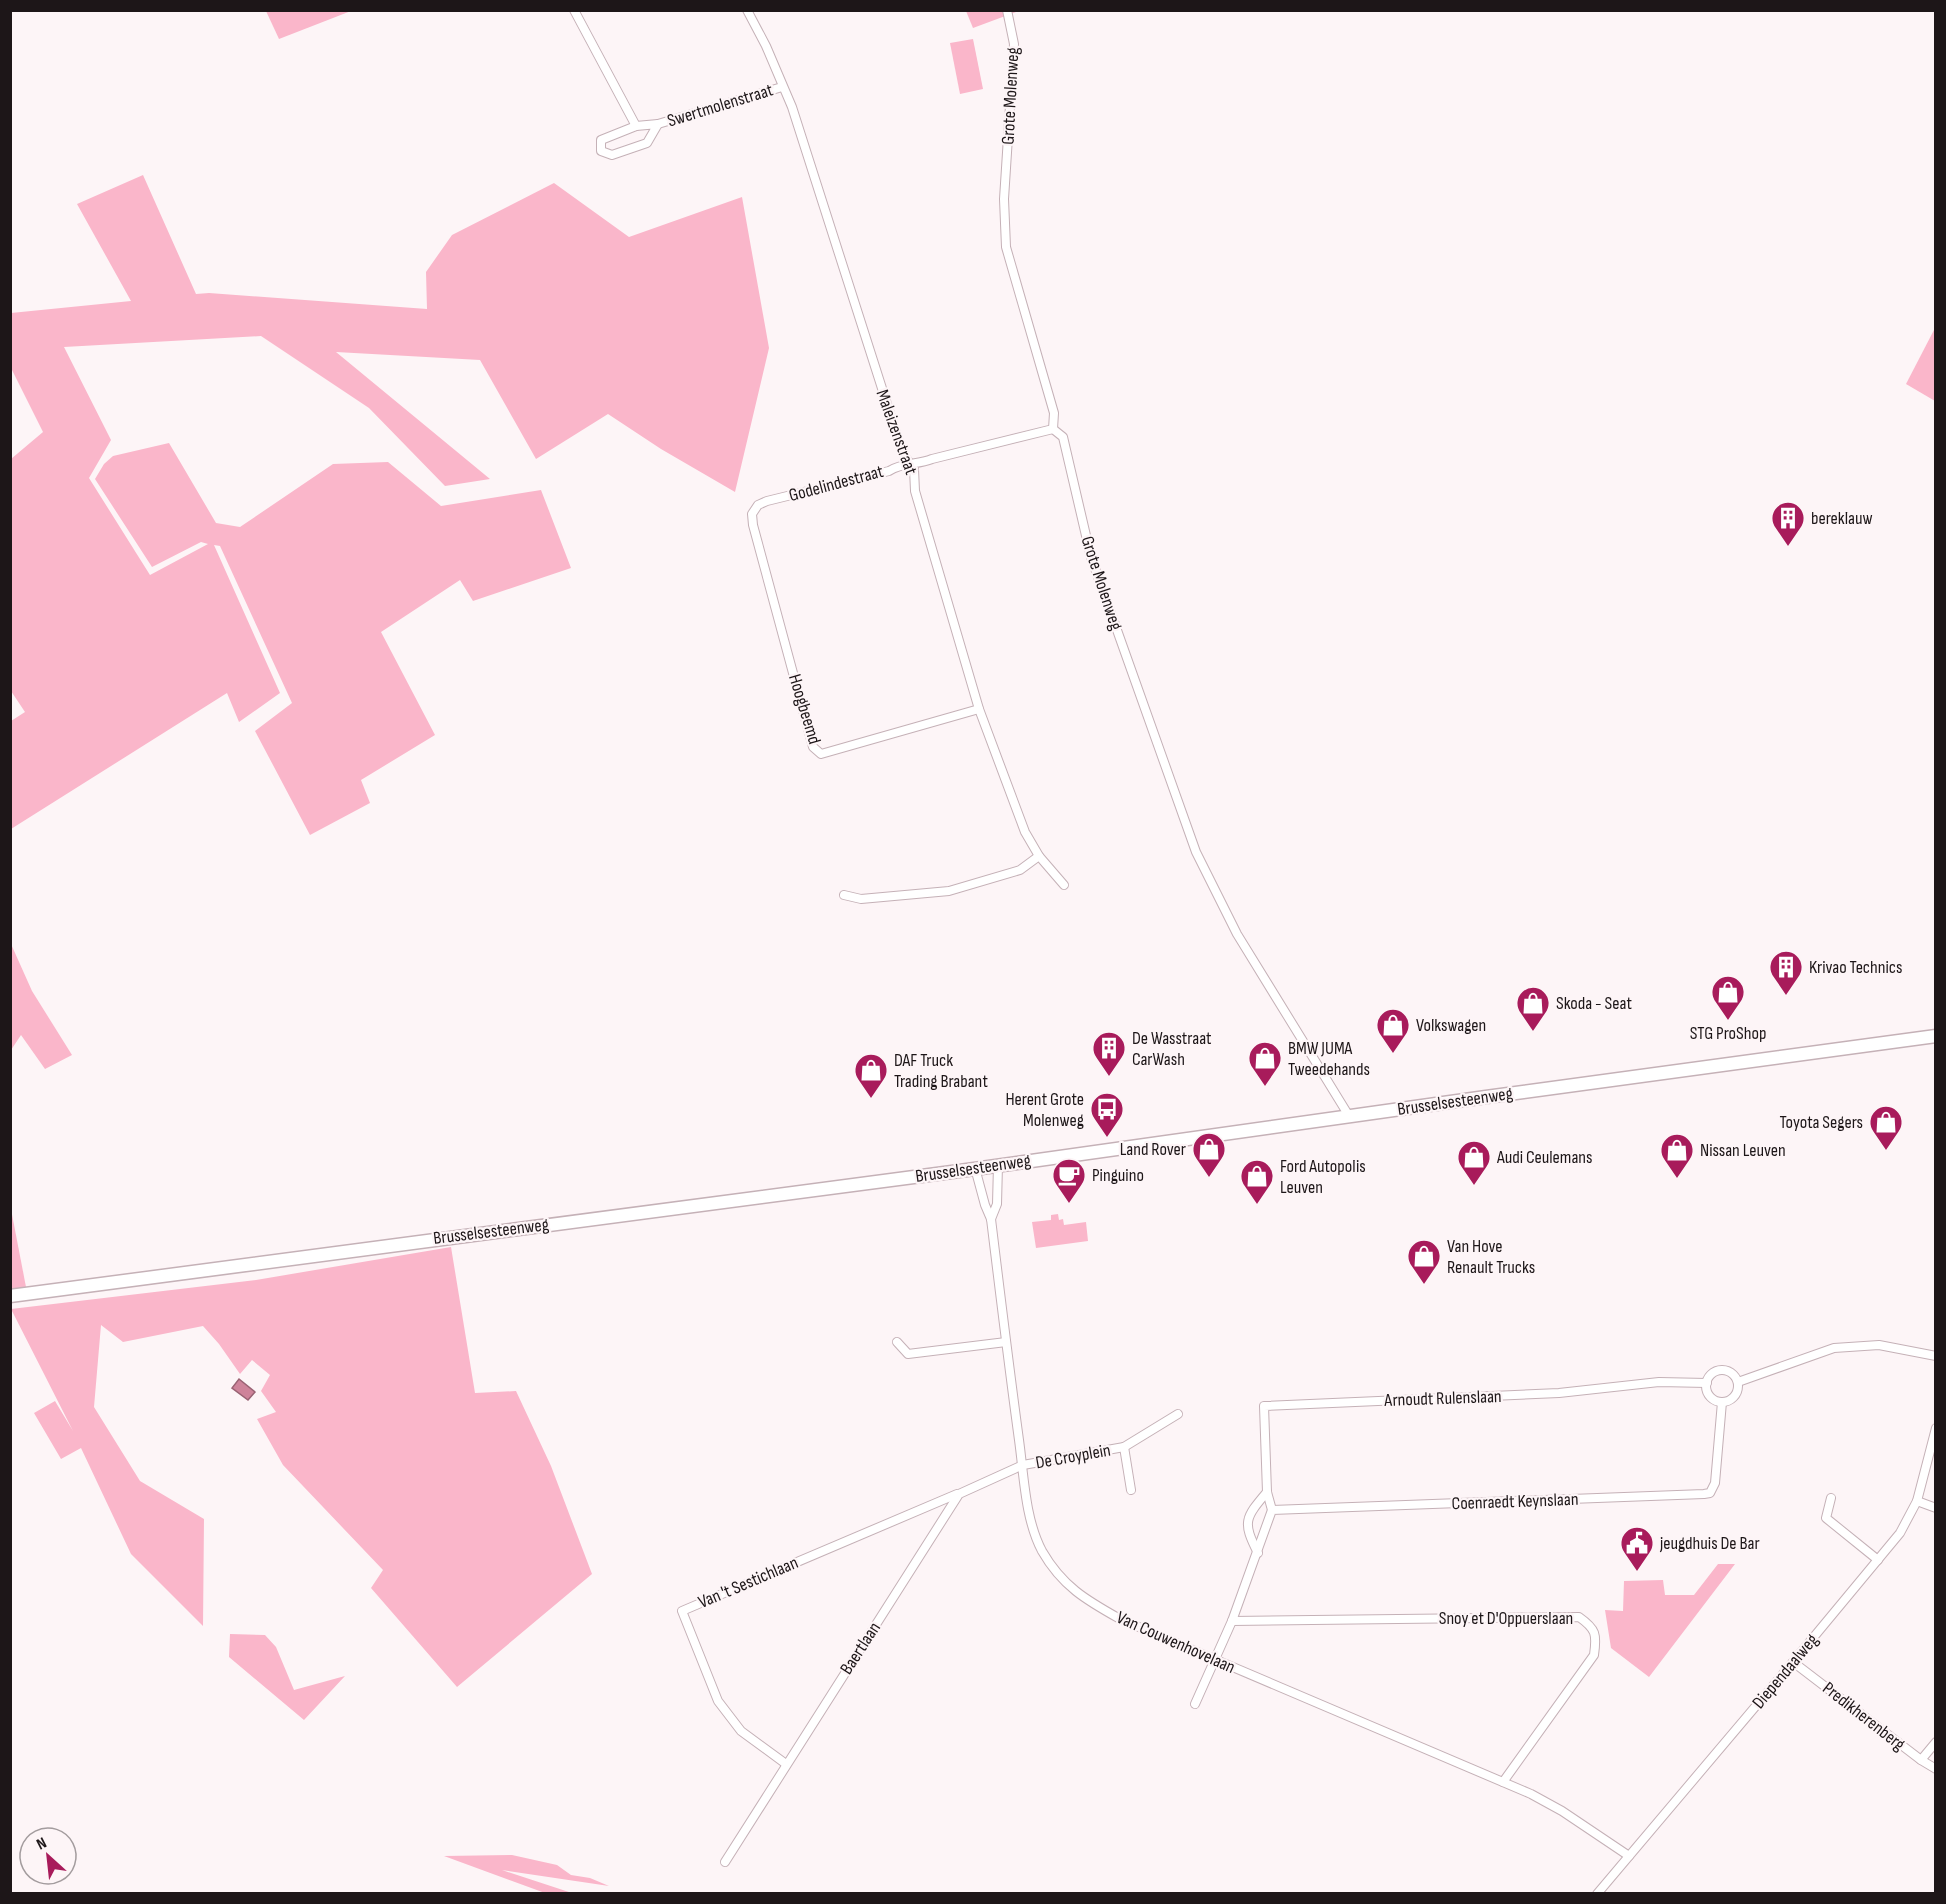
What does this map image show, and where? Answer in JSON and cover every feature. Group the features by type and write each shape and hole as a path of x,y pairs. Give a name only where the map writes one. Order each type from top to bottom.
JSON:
{"main road":[{"name":"Brusselsesteenweg","path":"10,1296 998,1165 1935,1036"}],"street":[{"path":"574,10 636,126"},
{"name":"Maleizenstraat","path":"747,10 766,46 795,118 903,454 912,465 915,491 979,709 1025,832 1039,856 1064,885"},
{"name":"Grote Molenweg","path":"1006,10 1014,44 1004,199 1006,247 1054,413 1053,429 1063,436 1091,557 1196,852 1237,934 1349,1116"},
{"name":"Swertmolenstraat","path":"658,124 647,143 612,155 601,151 601,140 636,126 658,124 782,87"},
{"name":"Godelindestraat","path":"759,505 767,501 889,471 899,464 912,465 1053,429"},
{"name":"Hoogbeemd","path":"759,505 752,514 753,525 813,747 820,754 979,709"},
{"path":"844,895 861,899 949,891 1020,870 1039,856"},
{"name":"Van Couwenhovelaan","path":"991,1219 997,1204 998,1165"},
{"name":"Van Couwenhovelaan","path":"975,1168 991,1219 1030,1518 1042,1550 1058,1575 1082,1598 1120,1619 1503,1782 1562,1811 1629,1856"},
{"path":"897,1342 908,1354 1006,1341"},
{"path":"1707,1383 1710,1396 1722,1402 1735,1396 1738,1382 1834,1348 1879,1345 1935,1356"},
{"name":"Arnoudt Rulenslaan","path":"1272,1510 1267,1492 1264,1406 1558,1394 1659,1382 1707,1383 1712,1374 1722,1371 1732,1373 1738,1382"},
{"name":"Coenraedt Keynslaan","path":"1272,1510 1710,1493 1715,1482 1722,1402"},
{"name":"De Croyplein","path":"1023,1465 1124,1447 1178,1414"},
{"name":"Diependaalweg","path":"1597,1893 1900,1533 1917,1501 1935,1428"},
{"name":"De Croyplein","path":"1124,1447 1131,1490"},
{"path":"959,1494 1023,1465"},
{"path":"1258,1553 1248,1535 1246,1521 1267,1492"},
{"name":"Baertlaan","path":"725,1862 959,1494"},
{"name":"Van 't Sestichlaan","path":"786,1764 741,1731 718,1701 682,1611 959,1494"},
{"path":"1832,1498 1826,1518 1878,1560"},
{"path":"1917,1501 1935,1508"},
{"path":"1195,1704 1232,1621 1272,1510"},
{"name":"Snoy et D'Oppuerslaan","path":"1232,1621 1579,1617 1593,1629 1596,1638 1594,1654 1503,1782"},
{"name":"Predikherenberg","path":"1793,1662 1935,1769"},
{"path":"1921,1760 1935,1742"}],"shaded area":[{"path":"266,11 351,11 279,39"},
{"path":"966,11 1019,11 973,28"},
{"path":"973,39 983,89 960,94 950,43"},
{"path":"143,175 196,294 209,293 427,309 426,272 452,235 554,183 629,237 742,197 769,348 735,492 661,449 608,414 536,459 480,360 336,352 490,479 445,486 369,408 261,336 64,347 111,440 89,478 150,575 208,544 201,542 152,567 95,479 104,464 113,456 169,443 216,523 240,527 333,464 388,462 441,506 541,490 571,568 473,601 460,580 381,632 435,735 361,780 370,803 310,835 255,731 292,703 220,546 214,545 280,693 239,722 227,693 11,829 11,721 25,712 11,691 11,459 43,432 11,368 11,313 131,301 77,204"},
{"path":"1935,328 1935,401 1906,384"},
{"path":"11,944 32,991 72,1055 45,1069 21,1035 11,1050"},
{"path":"10,1204 26,1287 11,1290 10,1290"},
{"path":"1058,1214 1059,1220 1063,1219 1064,1225 1086,1222 1088,1241 1036,1248 1032,1222 1051,1220 1051,1215"},
{"path":"451,1247 475,1393 516,1391 551,1466 592,1574 457,1687 371,1588 383,1570 283,1465 257,1419 276,1412 261,1391 270,1375 252,1360 240,1374 203,1326 123,1342 101,1325 94,1407 140,1481 204,1519 203,1626 131,1554 81,1448 61,1459 34,1413 55,1401 73,1431 11,1309 256,1280"},
{"path":"239,1379 255,1392 248,1400 232,1388"},
{"path":"1718,1564 1735,1564 1649,1677 1611,1648 1605,1610 1623,1611 1624,1581 1663,1580 1665,1595 1694,1595"},
{"path":"230,1634 265,1635 276,1647 294,1690 345,1676 304,1720 229,1657"},
{"path":"512,1855 557,1865 571,1875 590,1878 609,1886 502,1870 572,1893 545,1893 444,1856"}],"place":[{"name":"bereklauw","path":"1788,547"},
{"name":"Krivao Technics","path":"1786,996"},
{"name":"STG ProShop","path":"1728,1021"},
{"name":"Skoda - Seat","path":"1533,1032"},
{"name":"Volkswagen","path":"1393,1054"},
{"name":"De Wasstraat CarWash","path":"1109,1077"},
{"name":"BMW JUMA Tweedehands","path":"1265,1087"},
{"name":"DAF Truck Trading Brabant","path":"871,1099"},
{"name":"Herent Grote Molenweg","path":"1107,1138"},
{"name":"Toyota Segers","path":"1886,1151"},
{"name":"Land Rover","path":"1209,1178"},
{"name":"Nissan Leuven","path":"1677,1179"},
{"name":"Audi Ceulemans","path":"1474,1186"},
{"name":"Pinguino","path":"1069,1204"},
{"name":"Ford Autopolis Leuven","path":"1257,1205"},
{"name":"Van Hove Renault Trucks","path":"1424,1285"},
{"name":"jeugdhuis De Bar","path":"1637,1572"}]}
